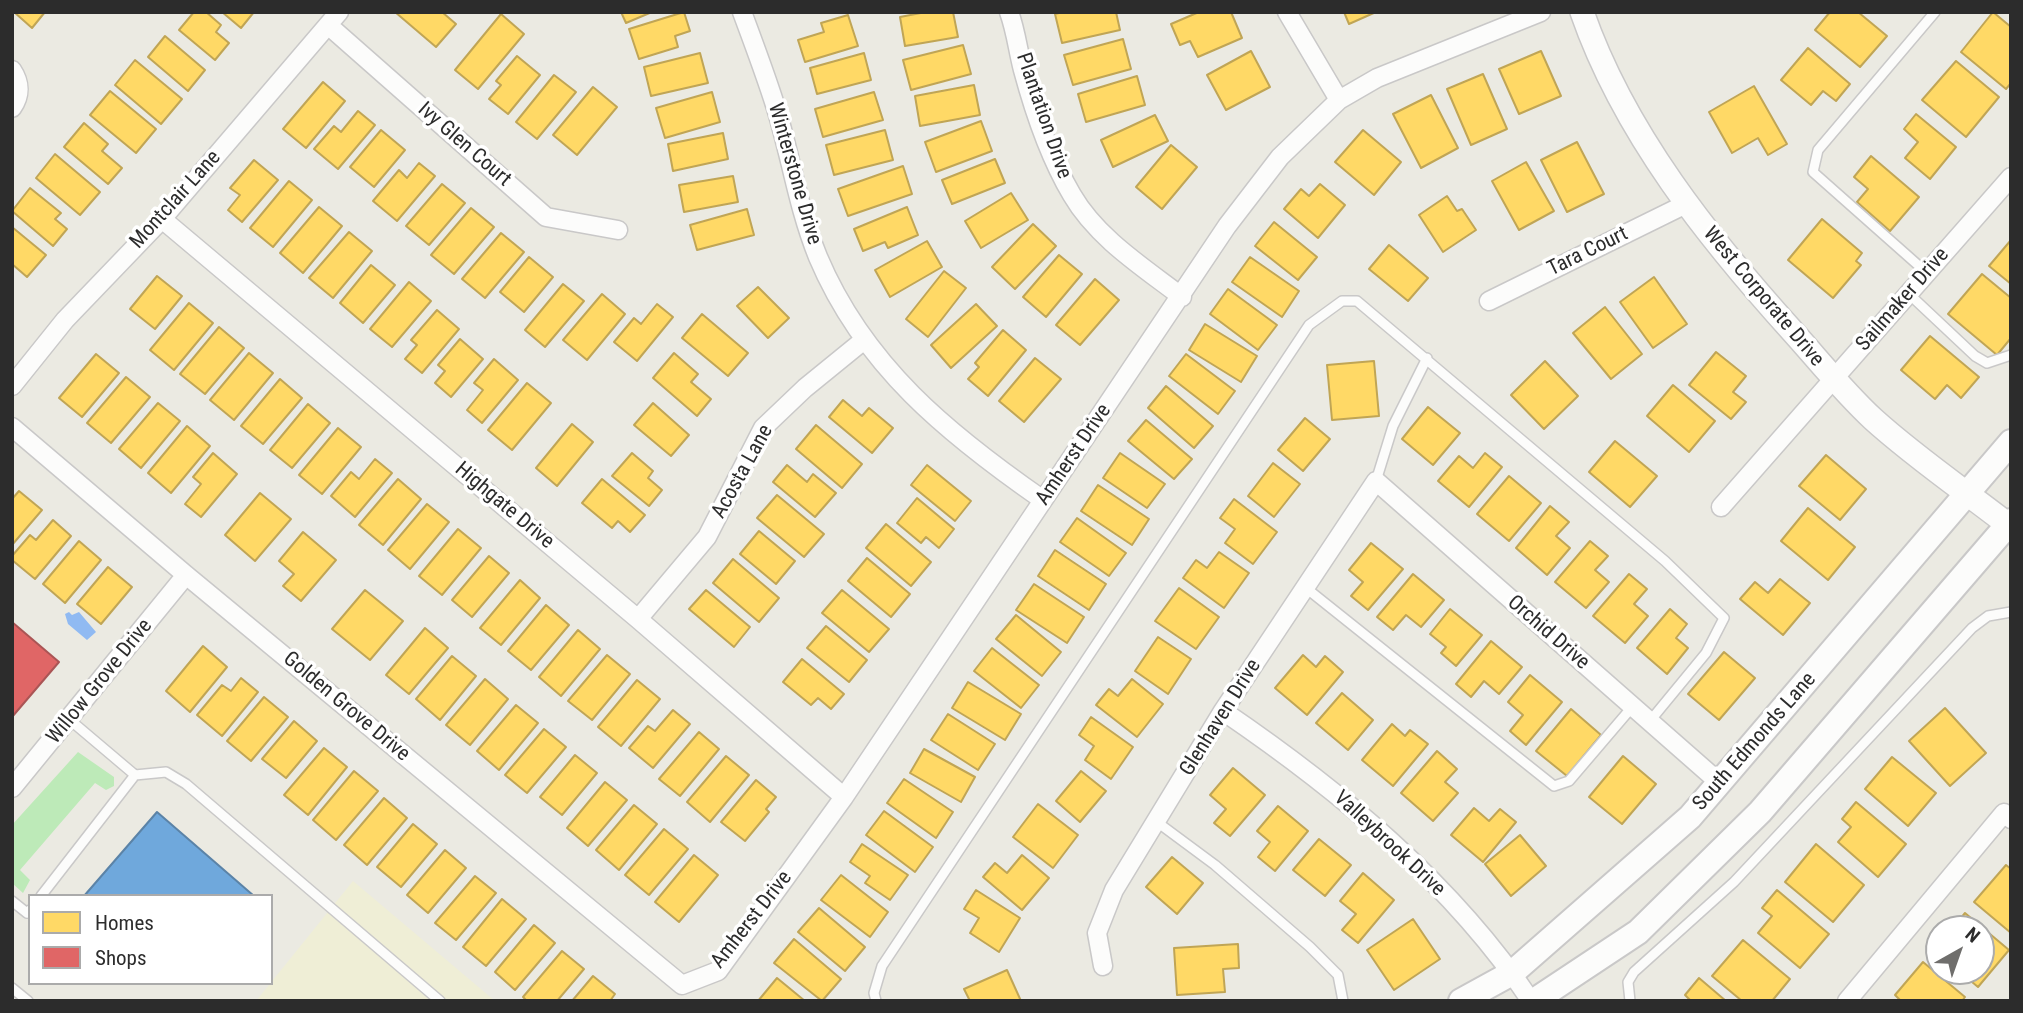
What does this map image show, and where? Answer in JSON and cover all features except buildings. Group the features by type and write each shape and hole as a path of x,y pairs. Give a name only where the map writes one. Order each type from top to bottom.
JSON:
{"main road":[{"name":"South Edmonds Lane","path":"1461,1001 1512,973 1690,817 2011,442"},
{"path":"1533,1001 1637,932 1716,859 2010,524"}],"street":[{"name":"Winterstone Drive","path":"742,12 777,110 795,190 818,256 864,340 924,409 979,455 1043,500"},
{"name":"Plantation Drive","path":"1009,12 1024,71 1049,143 1072,195 1090,220 1120,250 1182,297"},
{"path":"1287,12 1339,100"},
{"name":"Amherst Drive","path":"682,985 718,971 844,797 1257,184 1280,157 1339,100 1377,78 1541,12"},
{"name":"West Corporate Drive","path":"1582,12 1595,50 1617,93 1686,204 1744,278 1834,380 1874,420 1967,494 2010,524"},
{"name":"Montclair Lane","path":"12,386 65,320 162,219 334,19"},
{"name":"Ivy Glen Court","path":"334,19 546,217 618,230"},
{"path":"12,69 19,81 16,102 12,108"},
{"name":"Sailmaker Drive","path":"1721,507 2011,177"},
{"name":"Tara Court","path":"1489,301 1686,204"},
{"name":"Highgate Drive","path":"162,219 638,619 844,797"},
{"name":"Acosta Lane","path":"638,619 707,537 763,428 805,388 864,340"},
{"name":"Golden Grove Drive","path":"12,428 682,985"},
{"name":"Glenhaven Drive","path":"1103,966 1097,933 1114,890 1223,711 1376,481"},
{"name":"Orchid Drive","path":"1376,481 1721,784"},
{"name":"Willow Grove Drive","path":"12,788 186,575"},
{"name":"Valleybrook Drive","path":"1223,711 1323,784 1417,866 1512,973 1533,1001"},
{"path":"1847,1001 2007,816"}],"lane":[{"path":"1927,273 1813,172 1818,150 1935,12"},
{"path":"1909,294 1975,356 1987,363 2011,355"},
{"path":"876,1001 874,993 882,966 1309,325 1342,301 1357,301 1427,358 1665,561 1724,618 1706,653 1650,721"},
{"path":"1376,481 1393,426 1427,358"},
{"path":"1306,588 1554,786 1569,780 1633,706"},
{"path":"1630,1001 1628,982 1633,972 1743,873 1972,628 1988,616 2011,612"},
{"path":"70,720 135,775 166,772 186,784 440,1001"},
{"path":"43,894 135,775"},
{"path":"1157,822 1215,865 1310,947 1338,975 1343,1001"},
{"path":"12,901 28,912"},
{"path":"12,988 28,1001"}],"shaded area":[{"path":"353,881 495,1001 256,1001 269,985 273,985 273,980"}],"green space":[{"path":"78,752 114,777 114,786 106,790 95,783 20,870 30,880 23,893 12,883 12,825"}],"water":[{"path":"69,612 72,615 79,612 96,632 87,640 68,624 65,614"}]}
